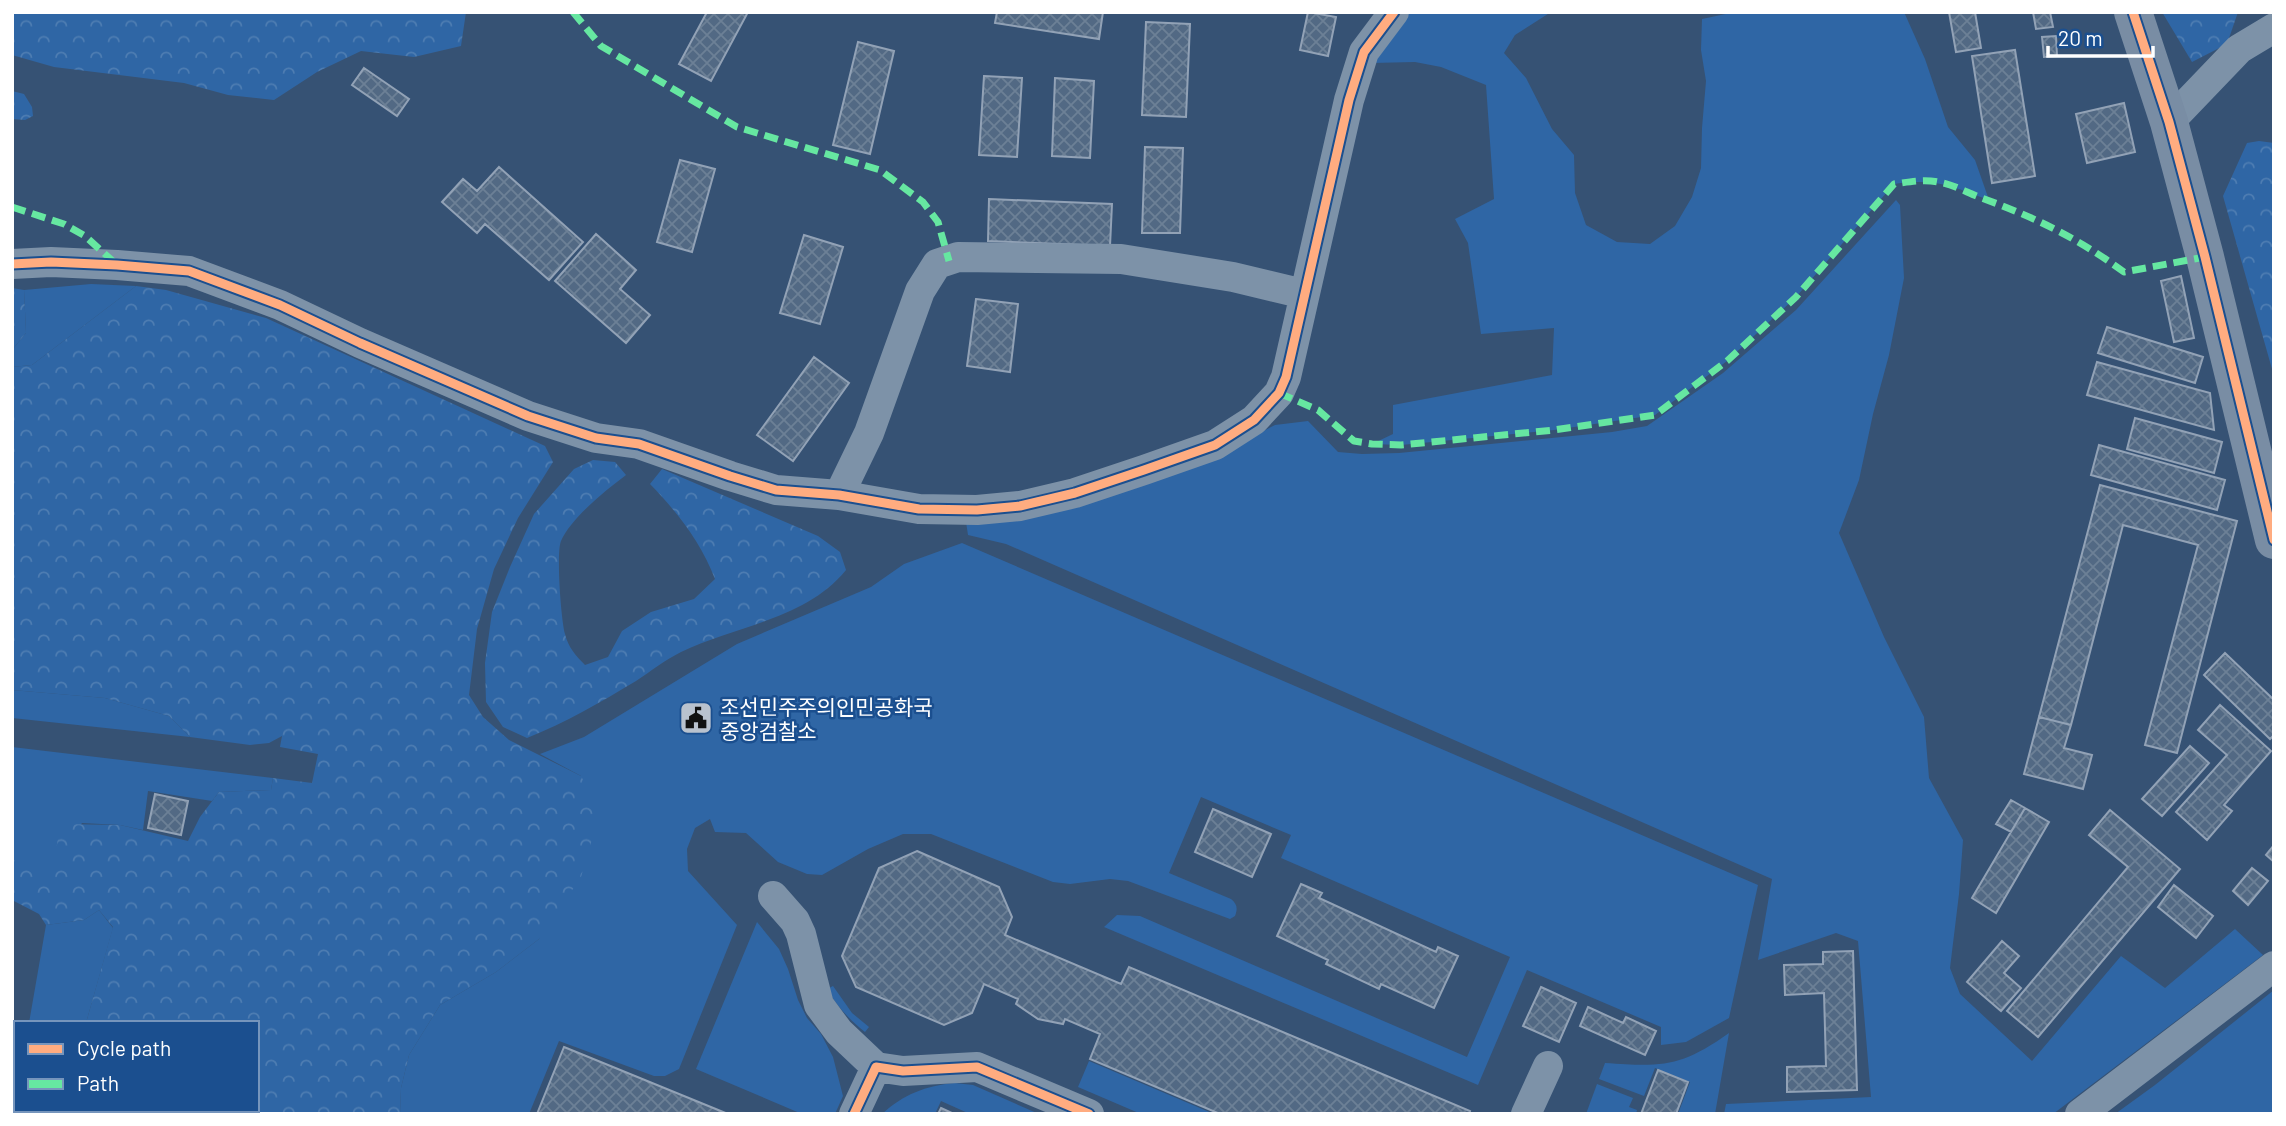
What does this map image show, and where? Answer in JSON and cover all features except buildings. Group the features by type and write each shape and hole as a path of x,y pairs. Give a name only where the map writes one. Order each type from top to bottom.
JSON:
{"street":[{"path":"12,264 51,262 189,271 280,305 527,416 596,438 639,444 730,477 776,490 839,495 919,509 977,510 1020,506 1075,494 1215,444 1254,420 1279,393 1286,377 1349,100 1364,52 1394,12"},
{"path":"2133,12 2169,122 2274,540"},
{"path":"2169,122 2239,49 2274,28"},
{"path":"839,495 869,433 920,291 937,264 958,257 1121,259 1233,277 1304,294"},
{"path":"774,896 795,921 801,934 819,1006 839,1031 876,1066 903,1070 977,1067 1089,1114"},
{"path":"2080,1114 2274,967"},
{"path":"854,1114 876,1066"},
{"path":"1526,1114 1548,1066"}],"green space":[{"path":"12,12 466,12 461,46 414,57 361,51 317,72 274,100 228,95 184,83 54,67 12,55"},
{"path":"1407,12 1551,12 1515,35 1504,53 1526,78 1552,129 1574,155 1575,193 1586,225 1617,242 1650,244 1675,226 1692,197 1701,168 1706,81 1701,50 1702,19 1735,12 1904,12 1925,59 1948,127 1975,160 1989,200 1943,184 1894,184 1796,297 1727,361 1655,415 1554,430 1401,445 1372,444 1393,434 1393,405 1552,375 1554,328 1481,334 1468,243 1455,219 1494,199 1486,85 1441,67 1415,62 1371,63"},
{"path":"2162,12 2238,12 2227,44 2192,62"},
{"path":"12,91 24,94 32,107 33,116 25,120 12,119"},
{"path":"2247,143 2274,143 2274,376 2223,196"},
{"path":"1896,200 1900,205 1904,278 1889,355 1859,480 1839,533 1884,637 1924,717 1929,778 1963,840 1950,968 1960,994 2032,1061 2121,956 2165,988 2235,929 2263,955 2053,1114 1724,1114 1726,1104 1871,1097 1858,941 1836,933 1758,960 1772,879 1006,544 968,535 966,522 1225,451 1275,425 1308,421 1338,452 1362,454 1399,453 1612,432 1647,426 1723,373 1796,310"},
{"path":"91,284 136,286 32,365 12,367 12,350 26,333 24,290"},
{"path":"136,286 166,290 266,318 545,446 553,462 518,518 494,569 477,629 469,695 483,717 509,740 581,776 600,812 581,877 539,939 496,972 440,1005 409,1055 401,1088 400,1114 49,1114 259,1112 259,1021 87,1021 113,927 99,910 84,920 46,925 39,914 12,900 12,860 54,864 60,824 120,825 188,841 200,817 219,792 271,790 273,778 312,783 318,754 280,747 282,736 269,743 250,745 190,737 169,716 105,698 12,690 12,367 32,365"},
{"path":"12,288 24,290 26,333 12,350"},
{"path":"593,460 615,462 626,475 581,514 561,541 560,586 565,634 573,651 585,665 608,657 622,631 651,612 694,599 715,579 703,552 687,528 650,484 662,469 818,536 840,552 846,570 829,587 791,611 681,652 596,704 527,738 503,727 486,702 485,663 492,612 534,514 574,469"},
{"path":"962,543 1758,885 1729,1018 1686,1042 1661,1045 1661,1027 1527,970 1478,1085 1104,927 1117,915 1140,916 1467,1057 1510,957 1281,858 1291,835 1201,797 1169,873 1231,899 1237,908 1235,916 1230,919 1128,881 1110,879 1070,884 1053,882 931,834 903,834 868,849 822,875 807,874 778,862 746,833 715,832 710,819 695,828 687,849 688,871 737,925 679,1069 665,1076 654,1076 559,1041 529,1114 400,1114 401,1088 409,1055 440,1005 496,972 539,939 581,776 540,754 584,737 737,644 871,587 904,564"},
{"path":"12,690 105,698 169,716 190,737 12,718"},
{"path":"12,747 273,778 271,790 219,792 212,801 148,791 143,830 120,825 82,823 54,865 15,861 12,860"},
{"path":"99,910 113,928 87,1021 29,1021 46,925 84,920"},
{"path":"757,922 779,949 807,1018 821,1034 833,1057 843,1096 835,1114 802,1114 696,1069"},
{"path":"833,986 852,1013 869,1027 865,1032 835,1002 827,989"},
{"path":"2274,990 2274,1114 2115,1114 2155,1085"},
{"path":"1729,1033 1715,1114 1678,1114 1690,1082 1655,1068 1644,1096 1599,1079 1605,1063 1642,1065 1671,1062 1698,1053"},
{"path":"1089,1061 1214,1114 1141,1114 1078,1087"},
{"path":"955,1083 973,1085 1039,1114 970,1114 941,1101 935,1114 882,1114 898,1101 916,1092"},
{"path":"1597,1084 1633,1098 1629,1107 1637,1110 1636,1114 1586,1114"}],"marked path":[{"path":"573,12 601,46 737,127 880,170 923,202 938,222 949,261"},
{"path":"1279,393 1318,410 1354,441 1372,444 1401,445 1554,430 1655,415 1727,361 1796,297 1894,184 1927,181 1954,186 2054,229 2089,248 2124,272 2205,257"},
{"path":"12,207 64,224 85,236 117,265"}],"cycle path":[{"path":"12,264 51,262 189,271 280,305 528,416 596,438 639,444 776,490 839,495 919,509 977,510 1020,506 1075,493 1215,445 1254,420 1279,393 1286,377 1349,100 1364,52 1394,12"},
{"path":"2133,12 2169,122 2274,540"},
{"path":"854,1114 876,1067 903,1071 977,1067 1089,1114"}],"place":[{"name":"조선민주주의인민공화국 중앙검찰소","path":"696,718"}]}
